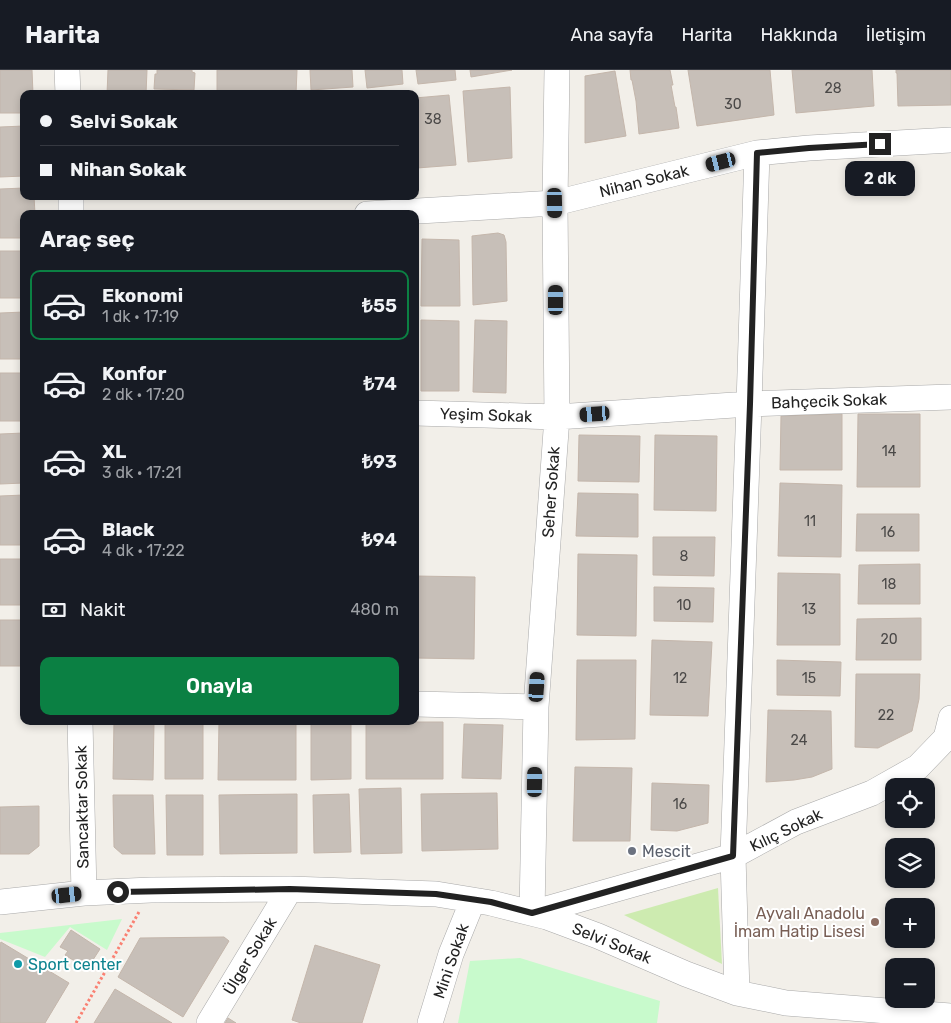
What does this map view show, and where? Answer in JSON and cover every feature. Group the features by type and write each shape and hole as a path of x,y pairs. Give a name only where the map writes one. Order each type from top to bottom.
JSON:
{"street":[{"path":"68,70 68,90"},
{"name":"Seher Sokak","path":"532,913 536,707 557,417 555,203 557,70"},
{"name":"Nihan Sokak","path":"419,211 555,203 757,153 809,148 951,140"},
{"path":"737,993 733,856 750,404 757,153"},
{"name":"Bahçecik Sokak","path":"557,417 750,404 951,397"},
{"name":"Yeşim Sokak","path":"419,413 557,417"},
{"path":"419,704 536,707"},
{"name":"Kılıç Sokak","path":"532,913 733,856 796,822 872,793 918,767 946,738 951,718"},
{"name":"Sancaktar Sokak","path":"80,725 84,893"},
{"name":"Selvi Sokak","path":"0,902 84,893 151,890 290,889 436,894 491,902 547,917 737,993 786,1003 951,1016"},
{"name":"Ülger Sokak","path":"209,1023 290,889"},
{"name":"Mini Sokak","path":"430,1023 451,954 473,900"}],"path":[{"path":"76,1023 151,890"}],"green space":[{"path":"718,888 722,964 624,915"},
{"path":"122,919 107,950 70,927 45,957 0,939 0,933"},
{"path":"520,958 660,1001 657,1023 458,1023 470,961"}],"building":[{"path":"0,70 32,70 33,90 20,90 20,113 0,113"},
{"path":"108,70 147,70 146,90 107,90"},
{"path":"157,70 192,70 195,73 194,90 154,89"},
{"path":"217,70 297,70 296,90 217,90"},
{"path":"310,70 352,70 353,87 311,90"},
{"path":"365,70 402,70 403,84 367,88"},
{"path":"416,70 455,70 456,80 418,84"},
{"path":"470,70 512,70 471,77"},
{"path":"630,70 670,70 679,128 639,134 636,101"},
{"path":"688,70 770,70 774,115 697,126"},
{"path":"792,70 872,70 874,106 796,113"},
{"path":"896,70 951,70 951,105 898,106"},
{"path":"615,71 626,136 585,143 585,76"},
{"path":"510,87 512,158 468,162 463,91"},
{"path":"449,95 456,165 419,168 419,98"},
{"path":"20,126 20,176 0,177 0,127"},
{"path":"20,188 20,200 34,200 35,210 20,210 20,238 0,238 0,189"},
{"path":"498,233 504,235 506,242 507,301 473,305 472,236"},
{"path":"422,239 459,240 460,306 421,306"},
{"path":"0,251 20,251 20,298 0,298"},
{"path":"20,312 20,359 0,359 0,313"},
{"path":"421,320 459,321 459,391 421,391"},
{"path":"475,320 507,321 506,393 473,392"},
{"path":"0,373 20,373 20,421 0,421"},
{"path":"842,414 842,470 780,470 781,416"},
{"path":"858,414 920,414 920,487 857,487"},
{"path":"20,433 20,483 0,484 0,434"},
{"path":"579,435 640,436 639,482 578,481"},
{"path":"655,435 717,436 716,511 654,510"},
{"path":"780,483 842,485 841,557 778,556"},
{"path":"578,493 638,494 638,537 576,536"},
{"path":"20,495 20,545 0,545 0,496"},
{"path":"857,514 919,514 919,551 856,551"},
{"path":"653,537 715,537 714,576 653,575"},
{"path":"578,554 637,555 636,636 577,635"},
{"path":"0,559 20,559 20,605 0,605"},
{"path":"920,564 920,604 858,604 859,565"},
{"path":"778,573 840,574 840,645 777,645"},
{"path":"419,576 475,577 474,659 419,658"},
{"path":"654,587 714,588 713,622 654,621"},
{"path":"921,618 921,660 856,660 857,619"},
{"path":"0,620 20,620 20,666 0,666"},
{"path":"652,640 712,642 708,716 650,715"},
{"path":"577,660 636,660 635,739 576,740"},
{"path":"777,660 841,662 840,696 777,695"},
{"path":"856,674 920,674 919,699 912,731 878,748 855,747"},
{"path":"768,710 831,711 832,769 812,777 766,782"},
{"path":"419,722 443,722 443,779 366,779 366,725 419,725"},
{"path":"464,724 503,725 501,779 462,778"},
{"path":"114,725 154,725 153,780 113,779"},
{"path":"165,725 203,725 203,779 165,779"},
{"path":"219,725 296,725 296,780 218,780"},
{"path":"311,725 351,725 351,779 311,780"},
{"path":"575,767 632,768 630,841 573,841"},
{"path":"652,783 709,785 708,823 677,831 651,830"},
{"path":"401,788 402,853 361,854 359,789"},
{"path":"497,793 498,849 422,851 421,794"},
{"path":"297,794 297,853 220,854 219,795"},
{"path":"349,794 351,852 314,853 313,795"},
{"path":"113,795 153,795 155,854 122,854 114,847"},
{"path":"166,795 203,795 203,855 167,855"},
{"path":"39,806 39,846 29,854 0,854 0,807"},
{"path":"71,930 100,949 89,966 83,962 81,965 65,955 68,951 60,947"},
{"path":"224,937 229,941 183,1017 118,977 140,938"},
{"name":"Sport center","path":"1,942 69,983 45,1023 0,1023"},
{"path":"315,945 380,965 362,1023 301,1023 292,1020"},
{"path":"115,989 172,1023 94,1023"},
{"path":"228,1018 236,1023 225,1023"}],"place":[{"name":"Mescit","path":"632,851"},
{"name":"Ayvalı Anadolu İmam Hatip Lisesi","path":"875,922"},
{"name":"Sport center","path":"18,964"}],"route":[{"path":"118,892 290,889 436,894 491,902 532,913 733,856 750,404 757,153 880,144"}]}
